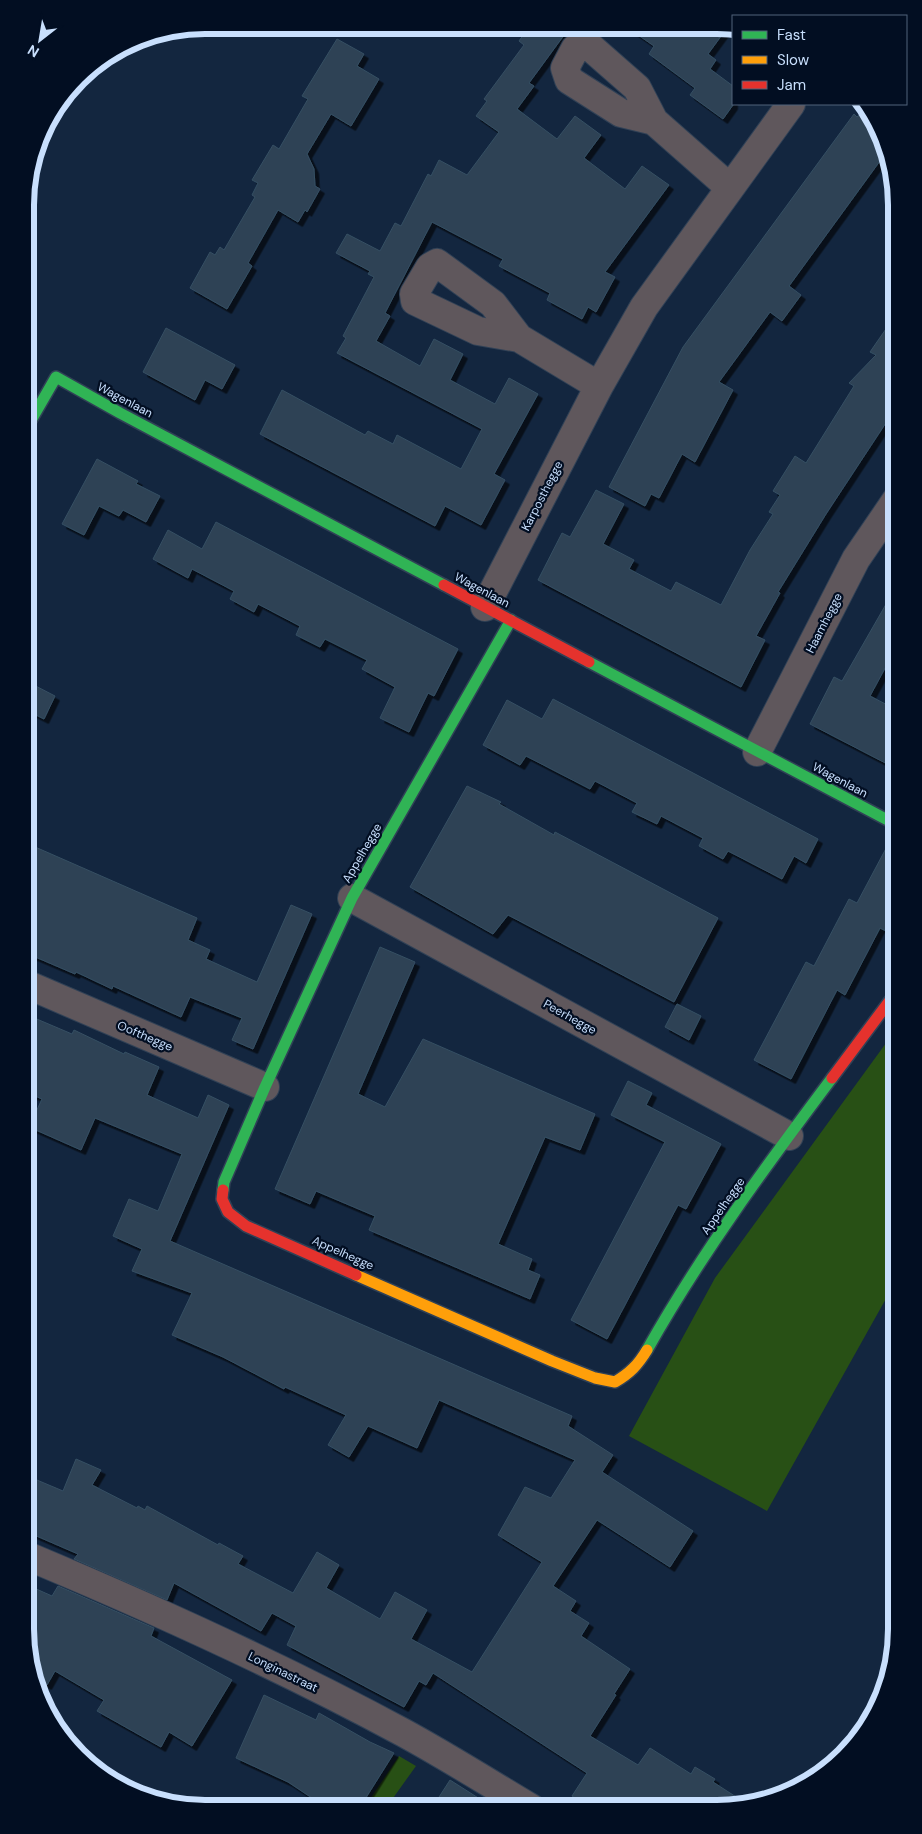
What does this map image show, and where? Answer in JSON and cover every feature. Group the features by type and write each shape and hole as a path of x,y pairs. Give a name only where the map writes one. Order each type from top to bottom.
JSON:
{"street":[{"name":"Karposthegge","path":"485,607 599,386 644,307 790,105"},
{"path":"654,121 729,188"},
{"path":"519,338 599,386"},
{"name":"Wagenlaan","path":"34,416 56,377 888,820"},
{"name":"Haamhegge","path":"757,752 856,560 888,512"},
{"name":"Appelhegge","path":"512,620 352,898 265,1087 224,1182 222,1200 228,1212 246,1226 552,1361 595,1378 616,1382 630,1373 639,1364 695,1270 789,1136 888,1003"},
{"name":"Peerhegge","path":"352,898 789,1136"},
{"name":"Oofthegge","path":"34,987 265,1087"},
{"name":"Longinastraat","path":"34,1559 111,1591 279,1669 404,1733 517,1800"}],"green space":[{"path":"888,1040 888,1295 767,1511 629,1436 715,1278"},
{"path":"399,1756 416,1766 392,1800 369,1800"}],"building":[{"path":"524,34 565,34 529,83 534,86 517,109 557,139 575,116 601,135 584,158 625,189 642,166 669,185 605,272 615,277 596,312 588,307 582,319 547,300 550,293 499,266 503,259 432,222 385,313 390,316 376,341 420,366 434,339 463,354 450,380 495,404 509,378 538,394 494,474 505,480 481,525 445,506 435,526 260,434 282,390 365,435 368,431 393,444 397,435 461,469 482,429 337,353 346,338 343,336 374,277 368,274 370,271 336,253 347,234 380,251 395,223 401,226 428,174 431,176 439,160 467,175 499,132 476,116 487,101 484,99 524,45 519,41"},
{"path":"637,34 722,34 708,54 716,60 710,69 732,85 733,105 723,119 690,95 695,88 649,54 654,46"},
{"path":"337,39 364,54 357,66 379,79 351,126 331,114 307,154 314,169 315,186 320,189 307,212 305,210 298,222 278,210 248,263 252,266 227,309 190,288 210,252 215,255 220,247 224,250 255,197 252,195 258,183 252,180 273,145 279,149 308,99 302,96"},
{"path":"861,113 871,129 882,159 789,286 801,295 782,321 770,312 719,382 733,390 695,462 682,454 659,498 651,494 645,506 609,487 683,347 854,114 857,117"},
{"path":"888,326 888,420 826,514 778,592 780,593 756,636 765,640 741,687 538,580 562,533 570,537 596,490 624,504 603,544 634,560 629,569 671,591 676,582 721,605 750,550 773,514 769,512 780,495 773,491 795,456 806,463 854,386 849,383 876,355 870,352"},
{"path":"166,328 235,365 222,389 205,380 195,400 143,372"},
{"path":"97,459 138,481 136,484 160,496 146,522 123,510 119,516 99,506 84,535 62,524"},
{"path":"216,522 458,649 434,696 428,693 409,732 380,718 395,687 362,669 367,660 325,639 320,647 296,635 300,626 258,604 254,612 230,599 234,591 192,569 188,578 153,559 168,530 202,549"},
{"path":"888,601 888,663 870,696 888,705 888,764 810,724 834,677 842,681"},
{"path":"34,685 55,696 44,719 34,714"},
{"path":"553,699 818,839 806,863 794,856 782,879 728,851 723,859 699,846 703,838 661,816 657,824 632,812 637,803 595,781 590,789 526,756 520,765 483,745 507,700 542,719"},
{"path":"467,786 501,802 499,804 554,835 555,832 718,918 674,1002 508,915 493,934 410,887"},
{"path":"888,845 888,932 880,928 845,995 837,990 791,1079 754,1060 806,962 814,966 849,899 857,903"},
{"path":"34,847 197,918 188,940 210,950 206,959 257,982 291,905 312,914 253,1049 232,1040 242,1018 190,997 181,1017 113,986 112,989 76,972 75,974 34,956"},
{"path":"380,947 415,962 358,1094 385,1107 423,1039 595,1114 580,1150 545,1137 498,1244 532,1259 528,1270 540,1275 530,1299 369,1230 375,1216 316,1191 310,1204 275,1189"},
{"path":"677,1004 701,1016 689,1040 665,1027"},
{"path":"34,1018 72,1034 74,1030 124,1054 125,1052 159,1067 147,1095 198,1118 208,1095 229,1105 170,1241 572,1416 568,1426 613,1455 602,1472 693,1531 670,1567 597,1520 553,1586 576,1601 570,1611 589,1623 581,1636 630,1669 590,1736 638,1765 650,1748 691,1774 695,1767 715,1779 713,1782 739,1799 578,1800 572,1796 587,1773 433,1673 426,1685 419,1681 404,1707 287,1645 296,1626 272,1613 261,1631 174,1583 167,1600 74,1559 78,1554 34,1535 34,1479 63,1491 76,1459 101,1470 92,1485 137,1508 138,1506 145,1510 147,1506 218,1545 219,1543 243,1556 238,1564 293,1593 317,1552 339,1565 326,1588 380,1619 395,1592 427,1610 411,1639 472,1672 542,1562 498,1535 525,1487 551,1498 575,1460 439,1400 417,1448 368,1426 349,1457 328,1445 346,1415 285,1387 284,1389 223,1357 172,1335 192,1293 132,1271 142,1249 113,1236 129,1199 158,1211 182,1154 95,1118 81,1150 34,1129 34,1116 42,1099 34,1096"},
{"path":"628,1081 652,1093 646,1105 721,1144 686,1209 678,1205 607,1339 571,1320 665,1142 611,1115"},
{"path":"58,1586 154,1628 151,1636 232,1680 192,1746 169,1732 161,1747 97,1711 104,1700 55,1671 47,1685 43,1683 35,1652 34,1588 52,1596"},
{"path":"264,1695 316,1720 319,1713 370,1742 394,1753 365,1800 350,1798 349,1800 338,1800 335,1798 333,1800 315,1800 288,1782 236,1758"},
{"path":"450,1780 481,1800 437,1800"}],"traffic: fast":[{"path":"34,415 56,377 444,585"},
{"path":"223,1190 224,1182 265,1087 352,898 511,620"},
{"path":"589,662 888,820"},
{"path":"647,1350 689,1279 712,1245 759,1177 832,1078"}],"traffic: slow":[{"path":"356,1275 595,1378 615,1382 633,1368 647,1350"}],"traffic: jam":[{"path":"444,585 589,662"},
{"path":"832,1078 888,1003"},
{"path":"223,1190 222,1199 228,1212 246,1226 356,1275"}]}
